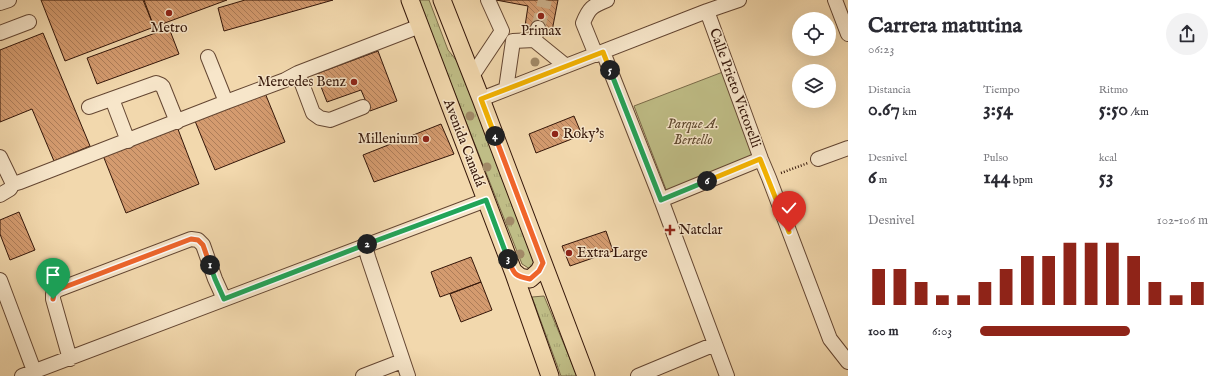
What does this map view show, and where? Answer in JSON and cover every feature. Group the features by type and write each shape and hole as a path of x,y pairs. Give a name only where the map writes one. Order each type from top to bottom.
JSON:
{"main road":[{"name":"Avenida Canadá","path":"410,0 513,271 550,376"},
{"path":"442,0 586,376"},
{"path":"513,271 520,277 530,279 539,271 543,263"}],"street":[{"path":"0,3 9,0"},
{"path":"488,0 502,31 513,41"},
{"path":"607,0 594,5 587,13 583,23 587,36 599,53 661,200 727,376"},
{"path":"481,99 739,0"},
{"path":"835,0 848,34"},
{"name":"Calle Prieto Victorelli","path":"707,11 760,159 769,178 830,340 848,362"},
{"path":"0,34 30,22"},
{"path":"0,195 10,189 13,184 177,122 420,26"},
{"path":"472,76 502,31"},
{"path":"513,41 536,34 566,66"},
{"path":"506,89 513,41"},
{"path":"208,57 226,102"},
{"path":"298,73 313,113 320,118 330,120 363,107"},
{"path":"90,107 156,83 161,85 177,122"},
{"path":"112,99 128,141"},
{"path":"818,159 848,148"},
{"path":"0,157 13,184"},
{"path":"661,200 760,159"},
{"path":"0,280 31,374 486,200"},
{"path":"70,359 53,299 57,290 191,239 198,240 203,245 224,299"},
{"path":"365,245 408,376"},
{"path":"638,376 715,344"},
{"path":"363,376 402,361"}],"path":[{"path":"769,178 818,159"}],"green space":[{"path":"418,0 429,0 448,50 460,65 537,259 530,269 522,264"},
{"name":"Parque A. Bertello","path":"728,70 758,153 667,192 634,106"},
{"path":"544,296 577,376 561,376 532,297"}],"building":[{"path":"41,0 143,0 154,27 65,61"},
{"name":"Metro","path":"144,0 227,0 154,27"},
{"path":"245,0 333,0 224,31 218,8"},
{"name":"Primax","path":"496,0 558,0 552,31 525,26 528,6"},
{"path":"169,28 179,54 97,84 87,58"},
{"path":"43,33 90,146 54,161 32,109 0,122 0,50"},
{"name":"Mercedes Benz","path":"378,51 397,101 370,111 361,90 327,102 316,74"},
{"path":"265,93 285,142 215,170 195,121"},
{"name":"Roky's","path":"574,116 582,135 536,153 529,134"},
{"path":"176,124 199,184 126,213 102,153"},
{"name":"Millenium","path":"441,124 454,154 374,182 363,155"},
{"path":"19,212 35,250 10,260 0,234 0,220"},
{"path":"606,231 613,251 570,266 562,246"},
{"path":"471,257 481,282 440,297 431,272"},
{"path":"481,282 492,310 461,322 450,294"}],"tunnel":[{"path":"538,28 545,0"}],"place":[{"name":"Metro","path":"169,13"},
{"name":"Primax","path":"541,16"},
{"name":"Mercedes Benz","path":"354,82"},
{"name":"Roky's","path":"555,134"},
{"name":"Millenium","path":"426,139"},
{"name":"Natclar","path":"670,230"},
{"name":"Extra Large","path":"569,253"}],"route":[{"path":"53,299 57,290 191,239 198,240 203,245 224,299 486,200 513,271 520,277 530,279 539,271 543,263 481,99 603,52 661,200 760,159 769,178 789,232"}]}
